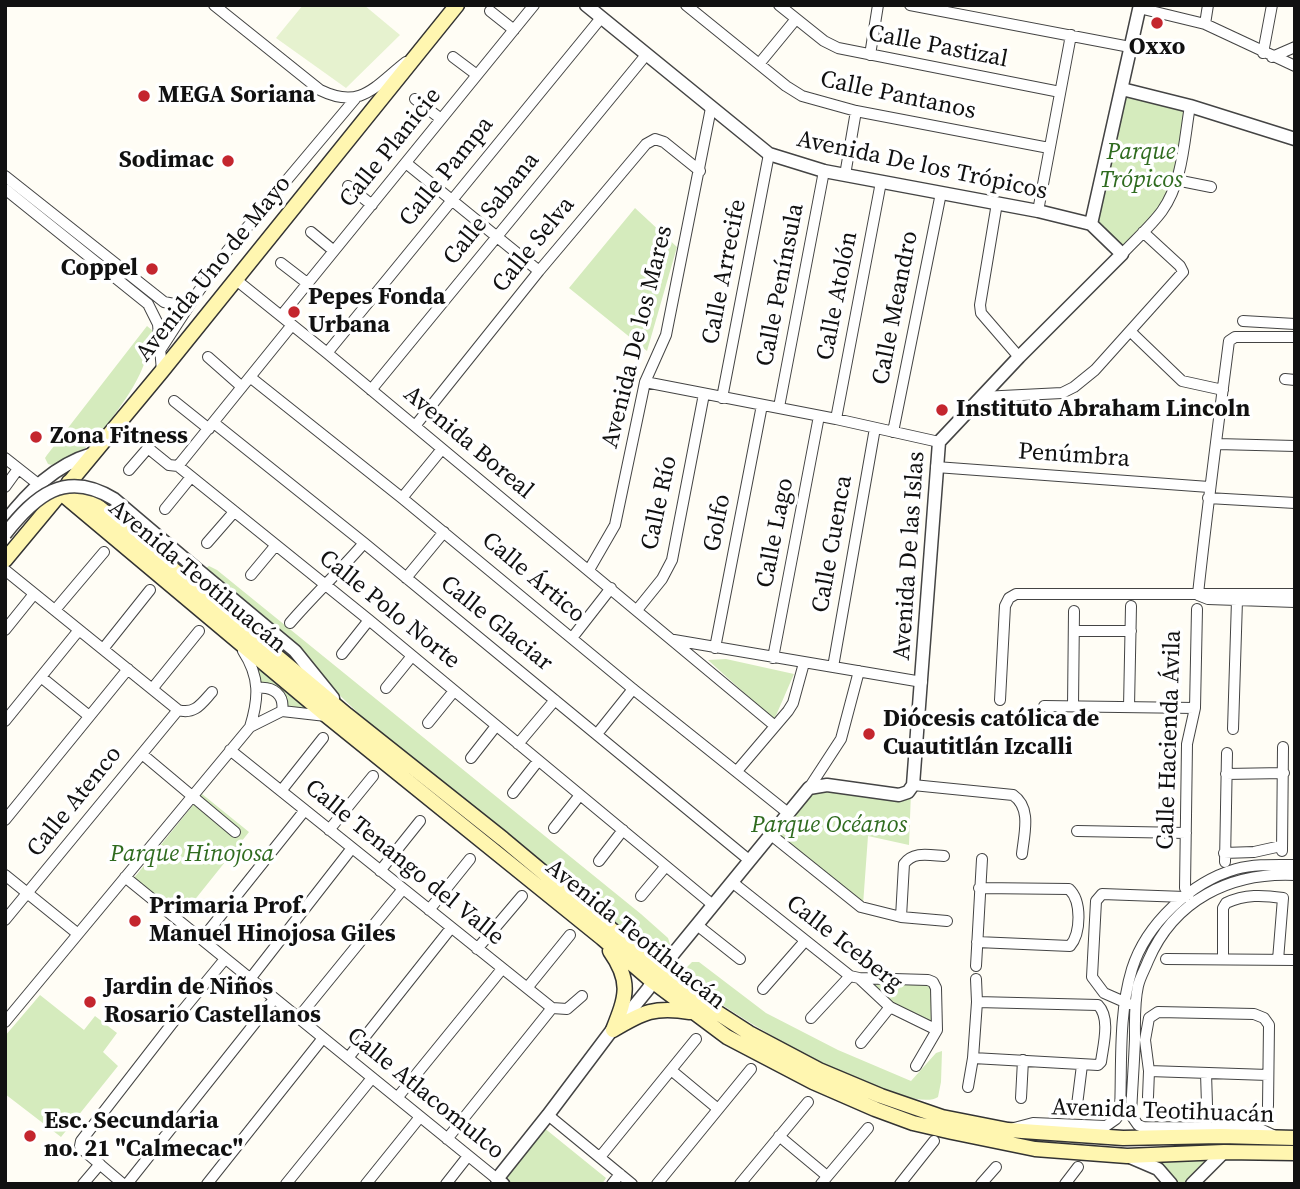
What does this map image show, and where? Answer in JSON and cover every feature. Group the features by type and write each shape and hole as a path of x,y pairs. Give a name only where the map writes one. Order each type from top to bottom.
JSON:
{"main road":[{"name":"Avenida Uno de Mayo","path":"5,560 162,372 457,5"},
{"name":"Avenida Teotihuacán","path":"64,487 503,839 656,975 692,1012 727,1037 813,1082 913,1123 1035,1149 1127,1156 1224,1152 1295,1153"},
{"name":"Avenida Teotihuacán","path":"125,538 236,639 327,716 601,938 749,1033 819,1070 881,1096 942,1117 1008,1130 1123,1138 1221,1136 1287,1139"},
{"path":"601,938 622,972 626,987 625,1000 613,1030"},
{"path":"613,1030 641,1013 654,1009 692,1012"}],"street":[{"path":"214,5 320,90 337,98 355,99"},
{"name":"Calle Planicie","path":"281,316 534,5"},
{"name":"Avenida De los Trópicos","path":"586,5 769,154 824,171 1038,211 1091,224"},
{"name":"Calle Pantanos","path":"686,5 802,96 856,111 1049,148"},
{"name":"Calle Pastizal","path":"779,5 824,41 838,48 1060,92"},
{"path":"870,55 878,5"},
{"path":"910,5 1130,47"},
{"path":"1205,24 1208,5"},
{"path":"1268,55 1272,5"},
{"path":"1122,254 1091,224 1139,6 1205,24 1295,66"},
{"path":"490,11 514,30"},
{"name":"Calle Pampa","path":"327,353 601,18"},
{"path":"759,64 796,19"},
{"path":"1038,211 1070,35"},
{"path":"1268,55 1295,47"},
{"path":"159,352 228,250 355,99 417,53"},
{"name":"Calle Sabana","path":"371,390 646,55"},
{"path":"453,57 477,75"},
{"path":"1122,89 1190,106 1295,139"},
{"path":"415,99 441,119"},
{"name":"Avenida De las Islas","path":"913,785 939,442 1163,210 1176,180 1190,106"},
{"name":"Avenida De los Mares","path":"589,570 615,525 645,382 666,335 711,108"},
{"path":"845,174 856,111"},
{"name":"Calle Selva","path":"415,426 539,271 646,144 655,139 664,142 700,171"},
{"name":"Calle Arrecife","path":"722,398 769,154"},
{"path":"406,163 539,271"},
{"name":"Calle Península","path":"779,407 824,171"},
{"path":"5,176 164,302 179,305 196,295"},
{"path":"1176,180 1212,187"},
{"name":"Calle Atolón","path":"836,419 881,182"},
{"path":"348,186 372,205"},
{"path":"5,189 148,304 159,324 162,372"},
{"name":"Calle Meandro","path":"893,432 941,193"},
{"path":"997,203 980,305 981,313 1019,357"},
{"path":"311,232 334,251"},
{"path":"982,397 1062,393 1095,370 1183,272 1180,266 1143,232"},
{"path":"281,263 307,283"},
{"name":"Avenida Boreal","path":"235,279 775,726"},
{"path":"1243,321 1295,324"},
{"path":"178,466 292,325"},
{"path":"1131,332 1182,381 1223,390"},
{"path":"1198,594 1209,487 1231,338 1295,337"},
{"path":"208,357 242,387"},
{"name":"Calle Ártico","path":"250,377 788,813"},
{"path":"645,382 779,407 939,442"},
{"name":"Calle Río","path":"637,610 662,579 672,560 704,394"},
{"name":"Calle Glaciar","path":"174,401 212,426 364,543 749,860"},
{"name":"Golfo","path":"715,648 762,405"},
{"name":"Calle Lago","path":"773,658 819,416"},
{"name":"Calle Cuenca","path":"832,667 875,428"},
{"path":"1217,444 1295,446"},
{"name":"Calle Polo Norte","path":"129,470 148,448 170,464 178,466 369,620 713,905"},
{"path":"402,498 442,449"},
{"path":"5,522 38,484 74,460 92,454"},
{"path":"5,458 38,484 44,499 43,514"},
{"name":"Penúmbra","path":"936,467 1209,487"},
{"path":"5,486 18,468"},
{"path":"165,509 191,477"},
{"path":"5,534 26,508 44,494 58,488 84,487 114,499 295,652 347,715"},
{"path":"1208,498 1295,503"},
{"path":"207,543 234,512"},
{"path":"406,578 444,532"},
{"path":"290,623 364,543"},
{"path":"251,575 276,545"},
{"path":"55,611 104,552"},
{"path":"5,570 178,710 187,713 195,710 212,692"},
{"path":"572,638 611,589"},
{"path":"103,649 150,590"},
{"path":"1000,701 1005,606 1009,598 1016,594 1295,593"},
{"path":"5,630 34,594"},
{"path":"1198,594 1208,599 1295,602"},
{"path":"1233,729 1237,600"},
{"path":"1129,707 1131,606"},
{"name":"Calle Hacienda Ávila","path":"1194,891 1186,872 1186,833 1187,744 1195,708 1196,609"},
{"path":"1073,706 1074,611"},
{"path":"341,654 369,620"},
{"path":"5,721 79,630"},
{"path":"152,689 199,631"},
{"path":"1074,631 1131,631"},
{"path":"236,639 250,661 258,688 250,727"},
{"name":"Avenida Boreal","path":"673,640 922,682"},
{"path":"386,688 412,656"},
{"path":"737,771 793,703 804,663"},
{"path":"5,820 128,669"},
{"path":"500,1181 656,975 809,788 841,739 859,671"},
{"path":"41,677 89,716"},
{"path":"258,688 265,687 277,692 284,704 282,711"},
{"path":"597,734 633,690"},
{"path":"428,723 454,691"},
{"path":"518,744 555,700"},
{"path":"1044,706 1195,708"},
{"name":"Calle Atenco","path":"5,920 178,710"},
{"path":"5,1022 250,727 282,711 327,716"},
{"path":"471,758 496,726"},
{"path":"281,791 323,738"},
{"path":"1227,753 1224,857 1281,849 1283,747"},
{"name":"Calle Tenango del Valle","path":"230,750 552,1008"},
{"path":"142,754 235,832"},
{"path":"513,793 538,761"},
{"path":"1226,774 1284,773"},
{"path":"329,830 373,776"},
{"path":"809,788 827,785 899,794 908,792 913,785 1013,795 1021,801 1025,810 1023,854"},
{"path":"554,828 580,795"},
{"path":"202,939 305,810"},
{"path":"380,871 420,821"},
{"path":"598,860 623,830"},
{"path":"1077,831 1186,833"},
{"path":"770,834 861,907 901,917 947,921"},
{"path":"250,979 352,848"},
{"path":"1254,852 1256,895"},
{"path":"901,917 904,864 908,858 915,855 944,856"},
{"path":"429,910 470,859"},
{"path":"976,967 982,859"},
{"path":"1130,1005 1104,993 1092,976 1096,901 1102,894 1173,895 1223,885 1255,871 1295,865"},
{"path":"641,896 666,866"},
{"path":"1255,871 1295,875"},
{"path":"5,875 78,934"},
{"name":"Calle Atlacomulco","path":"125,877 500,1181"},
{"name":"Calle Iceberg","path":"732,882 890,1007 937,1030"},
{"path":"977,942 1070,946 1074,942 1079,917 1074,894 1069,889 979,888"},
{"path":"298,1018 403,889"},
{"path":"1149,1097 1149,1072 1130,1005 1132,969 1142,944 1194,891"},
{"path":"1008,1130 1033,1123 1106,1126 1116,1119 1120,1113 1123,1029 1130,1005 1152,950 1165,928 1193,902 1194,891"},
{"path":"1223,959 1223,908 1231,900 1256,895 1283,894 1279,960"},
{"path":"477,949 522,896"},
{"path":"1079,917 1095,918"},
{"path":"697,925 740,959"},
{"path":"348,1058 451,928"},
{"path":"527,988 570,935"},
{"path":"763,989 806,941"},
{"path":"225,959 174,1021 80,1146 100,1164 125,1184 274,999"},
{"path":"1166,959 1295,960"},
{"path":"397,1098 502,969"},
{"path":"811,1018 855,977 933,982 936,988 937,1030 916,1066"},
{"path":"968,1087 973,1058 976,979"},
{"path":"447,1139 552,1008 567,1009 582,996"},
{"path":"973,1058 1095,1066 1101,1062 1105,1029 1103,1010 1098,1005 977,1002"},
{"path":"860,1043 890,1007"},
{"path":"1268,1106 1269,1025 1265,1018 1254,1014 1158,1012 1149,1018 1140,1040 1131,1115 1138,1125 1258,1128 1287,1139"},
{"path":"1105,1029 1123,1029"},
{"path":"207,1184 323,1038"},
{"path":"600,1157 696,1038"},
{"path":"1021,1098 1023,1060"},
{"path":"1077,1105 1082,1065"},
{"path":"657,1184 751,1069"},
{"path":"671,1070 718,1109"},
{"path":"1149,1072 1268,1074"},
{"path":"1206,1073 1207,1105"},
{"path":"286,1184 372,1078"},
{"path":"740,1184 808,1102"},
{"path":"548,1115 632,1184"},
{"path":"366,1184 420,1117"},
{"path":"779,1136 824,1180 868,1128"},
{"path":"900,1184 934,1141"},
{"path":"1192,1184 1224,1152"},
{"path":"446,1184 468,1156"},
{"path":"1127,1156 1158,1169 1171,1184"},
{"path":"83,1184 100,1164"},
{"path":"981,1184 996,1167"},
{"path":"1065,1184 1079,1167"},
{"path":"612,1184 620,1174"}],"green space":[{"path":"303,5 364,5 400,35 346,88 276,38"},
{"name":"Parque Trópicos","path":"1122,90 1188,107 1176,179 1162,211 1122,252 1092,223"},
{"path":"635,208 677,247 647,351 569,288"},
{"path":"147,326 153,331 146,360 137,381 118,410 84,449 59,464 48,464 45,458 47,455"},
{"path":"209,566 641,914 668,938 668,950 657,955 648,953 402,755 203,570"},
{"path":"726,659 794,674 774,720 708,660"},
{"path":"253,663 317,710 284,710 284,700 259,687"},
{"name":"Parque Océanos","path":"814,781 911,791 909,845 868,836 863,905 771,833"},
{"name":"Parque Hinojosa","path":"202,794 249,832 181,917 134,878"},
{"path":"692,962 699,962 766,1013 838,1050 911,1081 936,1053 942,1051 938,1097 919,1099 888,1092 809,1056 702,990 685,975"},
{"path":"928,980 936,988 933,1025 890,1004 867,982"},
{"path":"40,995 84,1030 95,1016 117,1033 103,1052 118,1066 61,1137 5,1094 5,1036"},
{"path":"543,1127 606,1178 602,1184 511,1184 504,1178"},
{"path":"1214,1154 1188,1184 1172,1184 1151,1157"}],"place":[{"name":"Oxxo","path":"1157,23"},
{"name":"MEGA Soriana","path":"144,96"},
{"name":"Sodimac","path":"228,161"},
{"name":"Coppel","path":"152,269"},
{"name":"Pepes Fonda Urbana","path":"294,312"},
{"name":"Instituto Abraham Lincoln","path":"942,410"},
{"name":"Zona Fitness","path":"36,437"},
{"name":"Diócesis católica de Cuautitlán Izcalli","path":"869,734"},
{"name":"Primaria Prof. Manuel Hinojosa Giles","path":"135,921"},
{"name":"Jardin de Niños Rosario Castellanos","path":"90,1002"},
{"name":"Esc. Secundaria no. 21 \"Calmecac\"","path":"30,1136"}]}
